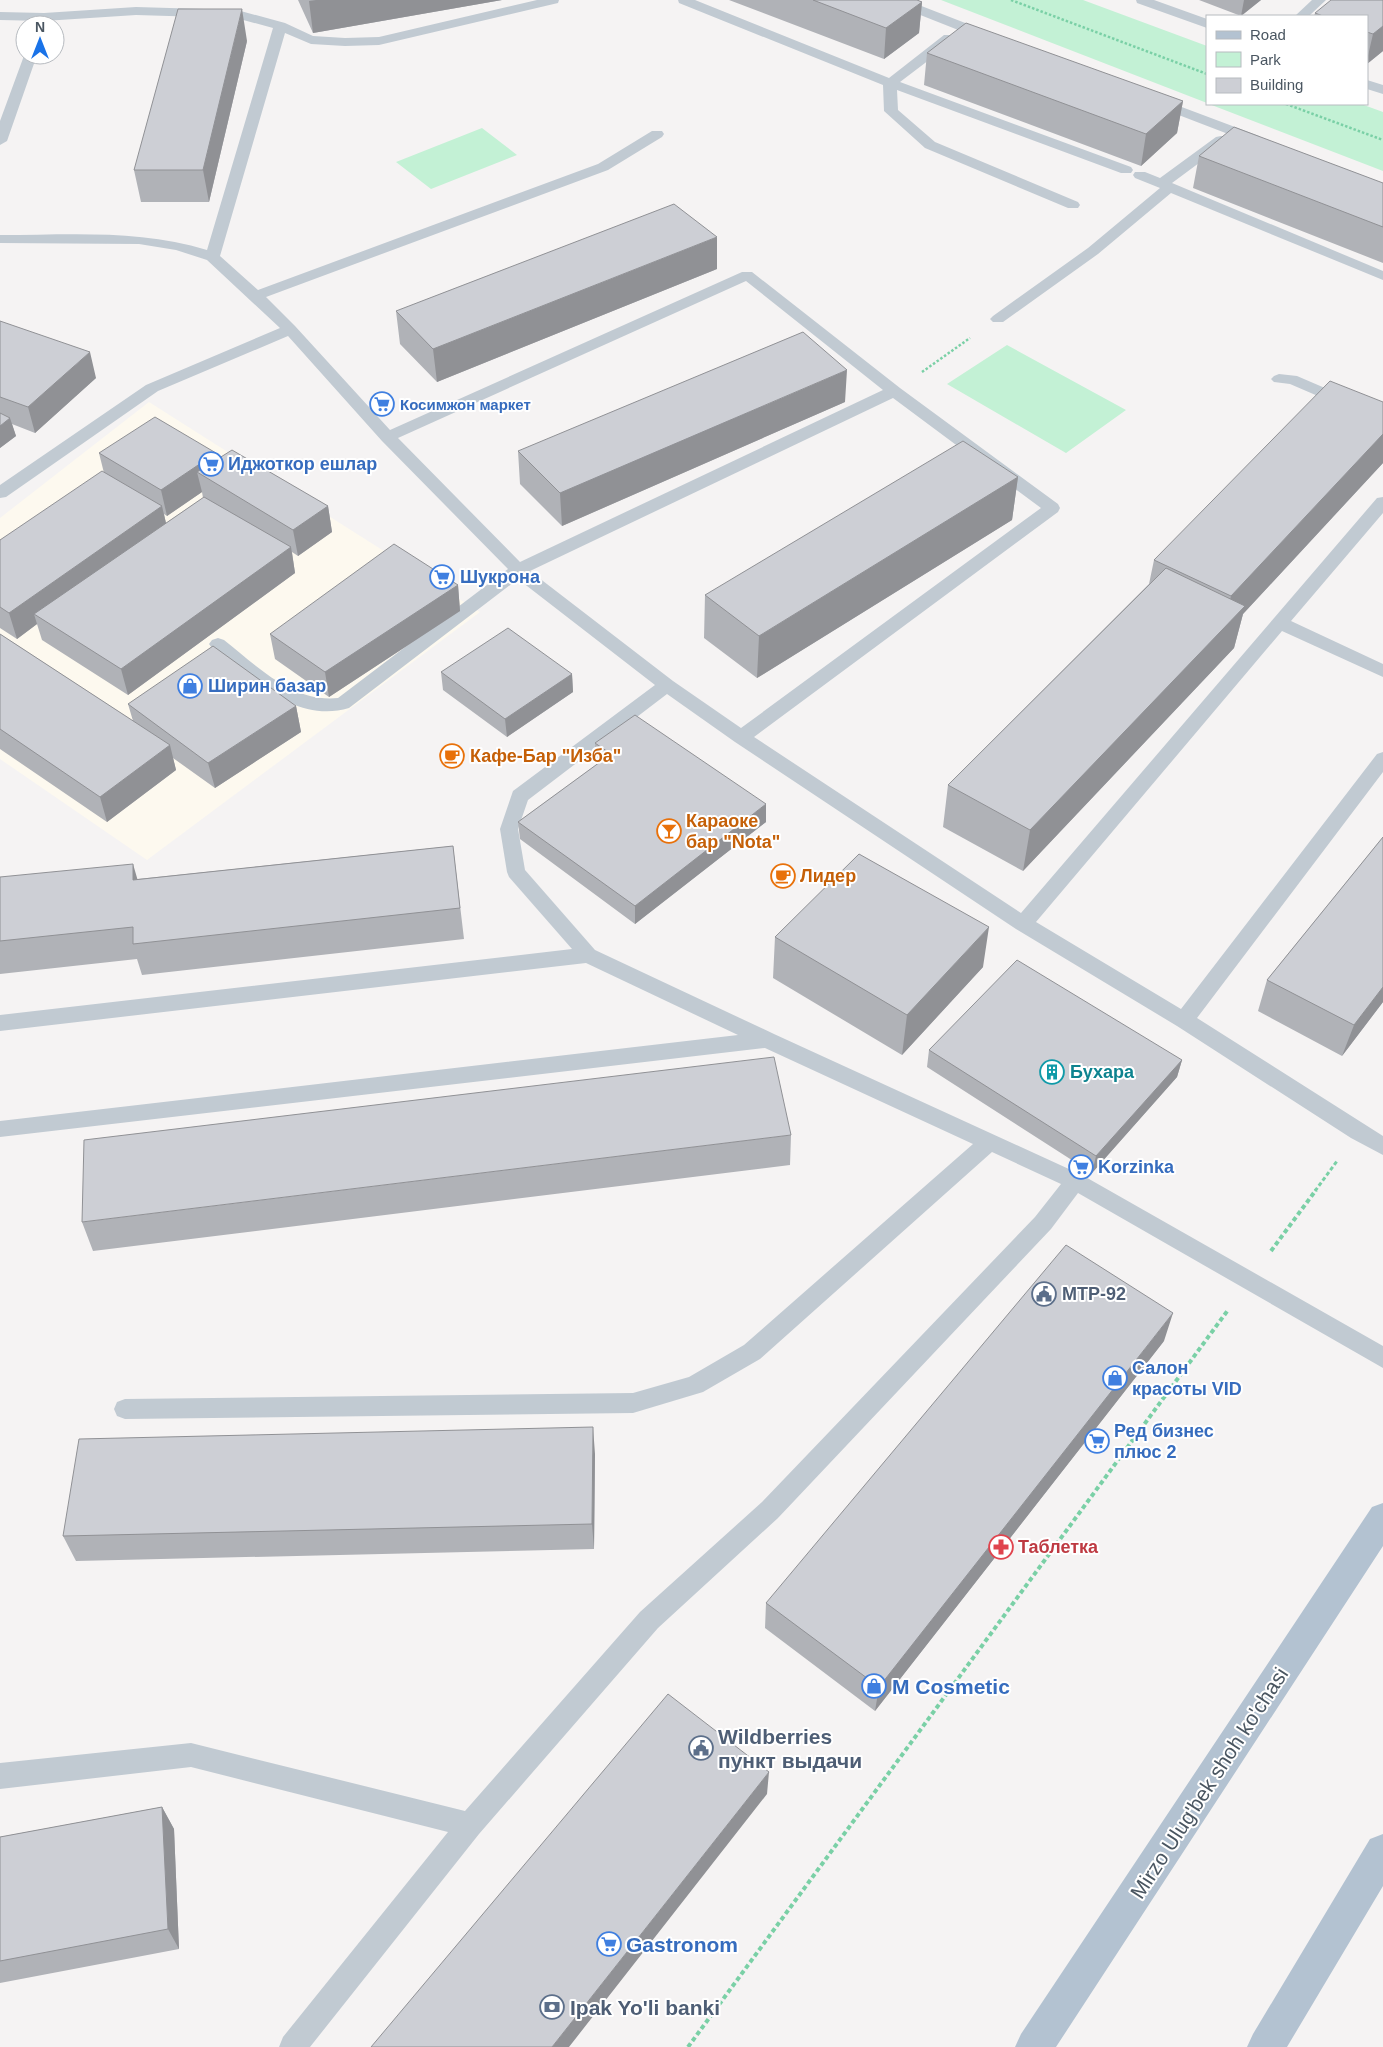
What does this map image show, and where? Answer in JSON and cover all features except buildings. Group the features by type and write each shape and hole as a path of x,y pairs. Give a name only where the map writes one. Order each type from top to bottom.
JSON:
{"main road":[{"name":"Mirzo Ulug'bek shoh ko'chasi","path":"1034,2047 1383,1518"},
{"path":"1266,2047 1383,1852"}],"lane":[{"path":"9,0 1,18 15,19"},
{"path":"65,19 136,12 237,14 280,26 312,40 345,42 379,41 553,0"},
{"path":"684,0 890,82 1126,170"},
{"path":"895,0 1001,41"},
{"path":"1142,0 1206,24"},
{"path":"1301,15 1320,0"},
{"path":"212,256 280,26"},
{"path":"890,82 964,27"},
{"path":"0,141 27,65"},
{"path":"890,82 891,111 930,145 1073,205"},
{"path":"1368,84 1383,90"},
{"path":"1140,95 1266,143"},
{"path":"998,319 1093,251 1166,185 1233,130"},
{"path":"256,296 603,167 656,134"},
{"path":"1140,175 1383,276"},
{"path":"0,239 138,240 178,246 212,256 290,329 388,437 518,570 667,686 1023,924 1184,1020 1358,1132 1383,1146"},
{"path":"388,437 747,275 894,391 1052,508 741,737"},
{"path":"0,493 152,388 290,329"},
{"path":"1279,379 1292,378 1383,419"},
{"path":"218,644 282,693 298,700 320,705 343,704 518,570 894,391"},
{"path":"1023,924 1383,502"},
{"path":"1280,623 1383,671"},
{"path":"667,686 520,796 509,830 516,872 588,955 767,1040 1074,1181 1250,1280 1383,1358"},
{"path":"1184,1020 1383,759"},
{"path":"0,1023 588,955"},
{"path":"0,1129 767,1040"},
{"path":"125,1409 633,1403 695,1385 752,1352 990,1141"},
{"path":"293,2047 470,1825 649,1620 770,1510 1043,1223 1074,1181"},
{"path":"0,1776 191,1755 470,1825"}],"path":[{"path":"1011,0 1206,74"},
{"path":"1289,105 1383,140"},
{"path":"894,391 998,319"},
{"path":"688,2047 1358,1132"}],"shaded area":[{"name":"Ширин базар","path":"149,402 480,612 147,860 0,759 0,518"}],"green space":[{"path":"941,0 1083,0 1206,46 1206,103"},
{"path":"1212,105 1364,105 1383,112 1383,171"},
{"path":"482,128 517,155 431,189 396,162"},
{"path":"1007,345 1126,410 1066,453 947,384"}],"place":[{"name":"Косимжон маркет","path":"382,404"},
{"name":"Иджоткор ешлар","path":"211,464"},
{"name":"Шукрона","path":"442,577"},
{"name":"Ширин базар","path":"190,686"},
{"name":"Кафе-Бар \"Изба\"","path":"452,756"},
{"name":"Караоке бар \"Nota\"","path":"669,831"},
{"name":"Лидер","path":"783,876"},
{"name":"Бухара","path":"1052,1072"},
{"name":"Korzinka","path":"1081,1167"},
{"name":"MTP-92","path":"1044,1294"},
{"name":"Салон красоты VID","path":"1115,1378"},
{"name":"Ред бизнес плюс 2","path":"1097,1441"},
{"name":"Таблетка","path":"1001,1547"},
{"name":"M Cosmetic","path":"874,1686"},
{"name":"Wildberries пункт выдачи","path":"701,1748"},
{"name":"Gastronom","path":"609,1944"},
{"name":"Ipak Yo'li banki","path":"552,2007"}]}
